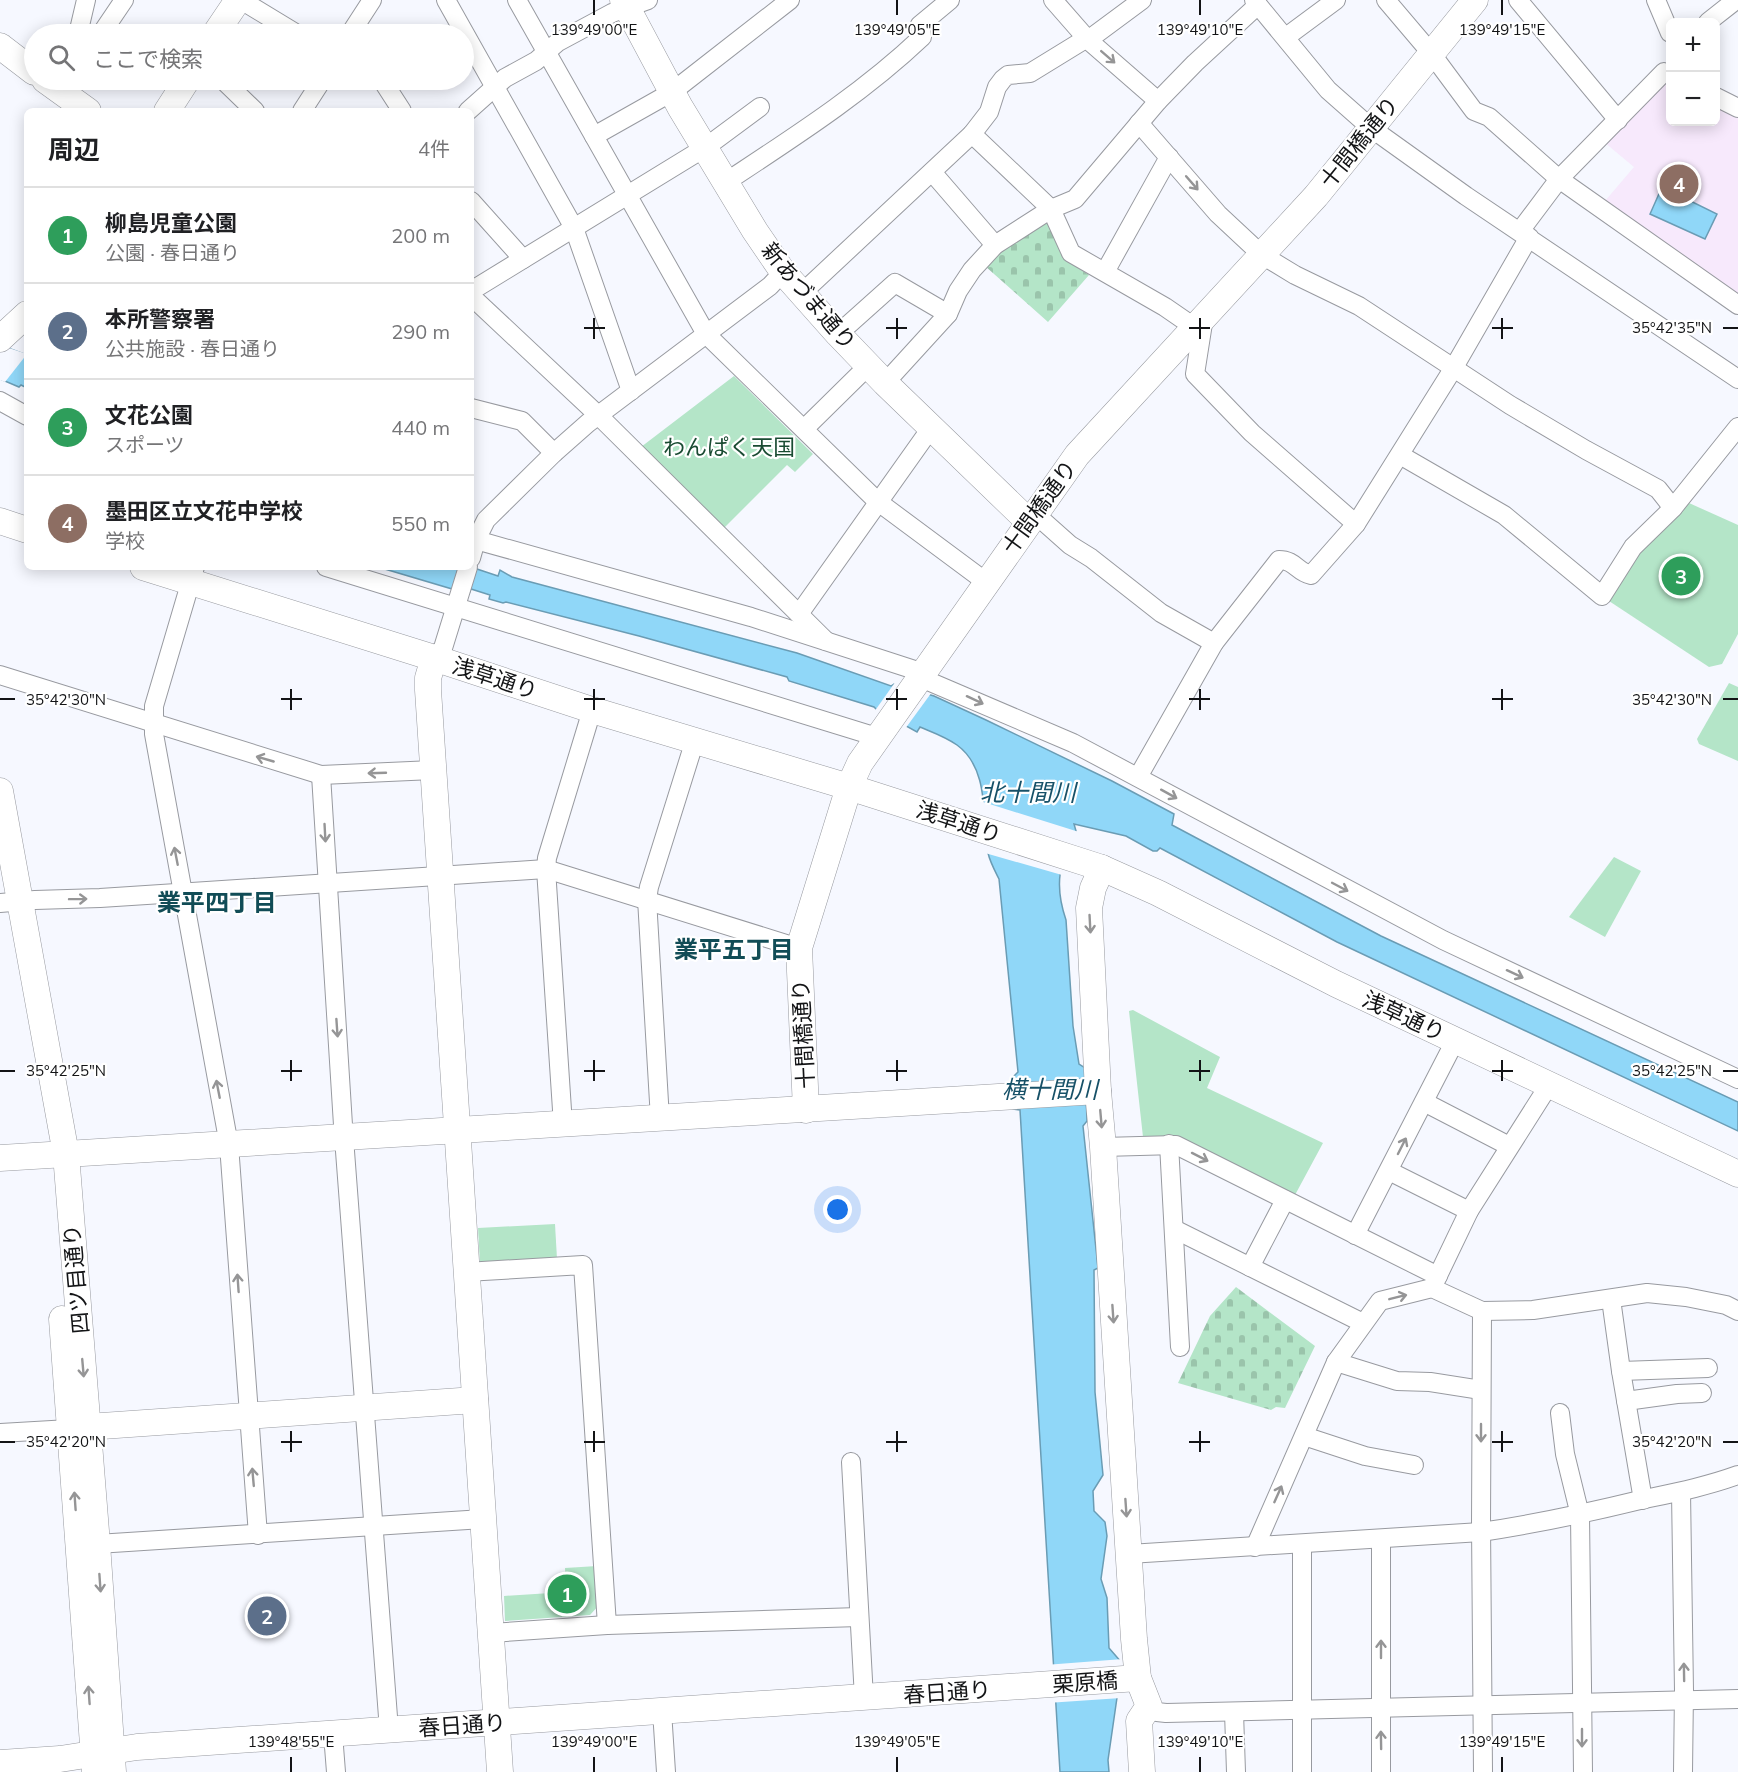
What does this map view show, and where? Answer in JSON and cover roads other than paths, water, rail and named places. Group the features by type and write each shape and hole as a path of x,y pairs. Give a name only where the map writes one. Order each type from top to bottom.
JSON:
{"street":[{"path":"80,24 86,0"},
{"path":"108,24 124,0"},
{"path":"358,24 372,0"},
{"path":"446,0 460,24"},
{"path":"518,0 706,334 877,501 986,582"},
{"path":"594,136 672,92 790,0"},
{"path":"726,182 813,124 904,54 922,37 920,25 950,0"},
{"path":"1053,0 1088,39 1158,101"},
{"path":"802,293 972,134 989,112 1002,79 1008,75 1030,74 1088,39 1142,0"},
{"path":"1286,37 1336,0"},
{"path":"1386,0 1431,53 1474,111 1489,117 1559,179 1738,305"},
{"name":"十間橋通り","path":"806,1110 799,948 849,787 860,763 1031,517 1077,455 1316,196 1475,0"},
{"path":"1518,0 1617,120"},
{"path":"1656,0 1666,22"},
{"path":"1713,18 1736,0"},
{"path":"221,24 233,2 277,24"},
{"path":"471,108 505,78 536,61 558,42 632,3"},
{"name":"新あづま通り","path":"632,3 672,92 755,231 783,272 877,375 931,428 1031,517"},
{"path":"804,429 877,375 948,314 958,291 972,270 995,245 1051,209 1075,199 1158,101 1195,63 1262,4 1328,90 1371,128 1466,196 1738,379"},
{"path":"0,46 24,64"},
{"path":"474,50 574,228 631,390"},
{"path":"1138,777 1214,643 1279,560 1288,560 1311,576 1356,524 1453,369 1524,234 1559,179 1666,72"},
{"path":"66,90 85,108"},
{"path":"169,108 181,90"},
{"path":"233,90 252,108"},
{"path":"304,108 316,90"},
{"path":"388,90 400,108"},
{"path":"1720,99 1738,108"},
{"path":"474,289 706,147 760,107"},
{"path":"1139,123 1218,214 1262,255 1359,306 1453,369 1586,450 1658,489 1673,508"},
{"path":"972,134 1051,209 1071,253 1165,307 1199,322 1196,374 1252,433 1356,524"},
{"path":"1105,272 1169,157"},
{"path":"932,172 995,245"},
{"path":"474,204 523,259"},
{"path":"474,547 486,520 554,453 598,415 770,286 783,272"},
{"path":"838,334 896,283 948,314"},
{"path":"474,299 598,415 826,641"},
{"path":"0,400 24,414"},
{"path":"474,409 522,421 554,453"},
{"path":"1400,455 1504,515 1602,596 1633,547 1673,508 1738,427"},
{"path":"799,614 931,428"},
{"path":"1031,517 1091,558 1161,614 1214,643"},
{"path":"0,521 24,529"},
{"path":"474,551 751,617 826,641 920,678 1073,743 1443,940 1738,1079"},
{"name":"浅草通り","path":"162,570 193,575 592,710 849,787 1102,868 1158,892 1336,984 1738,1174"},
{"path":"335,570 358,578 458,602 881,732"},
{"path":"467,570 443,648 434,658 428,678 428,690 500,1772"},
{"path":"193,575 154,706 153,723 229,1145 258,1535"},
{"path":"0,675 321,775 433,770"},
{"path":"563,1125 546,869 547,858 592,710"},
{"path":"660,1119 647,899 695,740"},
{"path":"321,775 363,1408 389,1730"},
{"name":"四ツ目通り","path":"0,791 6,896 58,1155 103,1762"},
{"path":"1102,868 1093,888 1089,908 1094,1091 1103,1147 1134,1639 1138,1678 1149,1706 1157,1712 1166,1713 1738,1699"},
{"path":"6,896 100,898 546,869 799,948"},
{"path":"1355,1235 1455,1041"},
{"path":"1254,1547 1336,1362 1380,1301 1435,1282 1469,1211 1549,1086"},
{"path":"0,1158 1094,1091"},
{"path":"1424,1102 1509,1146"},
{"path":"1169,1144 1180,1347"},
{"path":"1103,1147 1176,1145 1355,1235 1482,1311 1550,1309 1647,1293 1686,1297 1726,1305 1738,1311"},
{"path":"1389,1171 1469,1211"},
{"path":"1250,1267 1285,1200"},
{"path":"1174,1228 1363,1323"},
{"path":"466,1272 583,1265 607,1625"},
{"path":"1611,1299 1643,1500"},
{"path":"1482,1311 1483,1772"},
{"path":"1336,1362 1397,1381 1430,1382 1481,1390"},
{"path":"1621,1371 1708,1368"},
{"path":"1626,1401 1702,1393"},
{"path":"0,1433 475,1400"},
{"path":"1560,1413 1565,1454 1580,1515 1583,1772"},
{"name":"四ツ目通り","path":"79,1428 97,1544 103,1762"},
{"path":"1304,1436 1365,1456 1414,1465"},
{"path":"850,1462 864,1698"},
{"path":"1129,1554 1481,1532 1580,1515 1705,1487 1738,1475"},
{"path":"1705,1487 1738,1488"},
{"path":"1681,1492 1683,1772"},
{"path":"97,1544 483,1519"},
{"path":"1381,1539 1381,1772"},
{"path":"1302,1544 1302,1772"},
{"path":"491,1633 607,1625 859,1617"},
{"name":"栗原橋","path":"1032,1686 1138,1678"},
{"name":"春日通り","path":"0,1763 60,1759 103,1762 136,1747 1032,1686"},
{"path":"1142,1772 1139,1721 1149,1706"},
{"path":"662,1711 666,1772"},
{"path":"1234,1712 1236,1772"},
{"path":"333,1734 336,1772"}],"water":[{"path":"1662,187 1717,214 1705,239 1650,214"},
{"path":"0,345 24,354 24,386 19,387 0,379"},
{"path":"474,568 498,576 500,570 512,577 797,653 891,686 894,684 934,696 1112,781 1174,814 1172,825 1381,936 1738,1102 1738,1131 1337,942 1160,848 1153,851 1126,836 1074,824 1076,831 1062,864 1059,885 1066,920 1073,1026 1079,1064 1085,1068 1087,1121 1083,1126 1098,1268 1094,1270 1095,1392 1103,1475 1093,1491 1094,1511 1105,1522 1107,1536 1101,1579 1107,1598 1109,1648 1122,1663 1108,1760 1109,1772 1060,1772 1020,1110 1013,1109 1011,1079 1018,1072 999,879 988,853 983,795 975,767 968,755 944,737 920,727 917,732 874,707 789,681 787,677 639,636 503,603 489,599 490,595 471,589 469,594 388,570 474,570"}],"place":[{"name":"墨田区立文花中学校","path":"1679,184"},
{"name":"文花公園","path":"1681,576"},
{"name":"柳島児童公園","path":"567,1594"},
{"name":"本所警察署","path":"267,1616"}],"district":[{"name":"業平四丁目","path":"217,902"},
{"name":"業平五丁目","path":"734,949"}],"park label":[{"name":"わんぱく天国","path":"729,447"}],"water label":[{"name":"北十間川","path":"1028,792"},
{"name":"横十間川","path":"1050,1089"}]}
